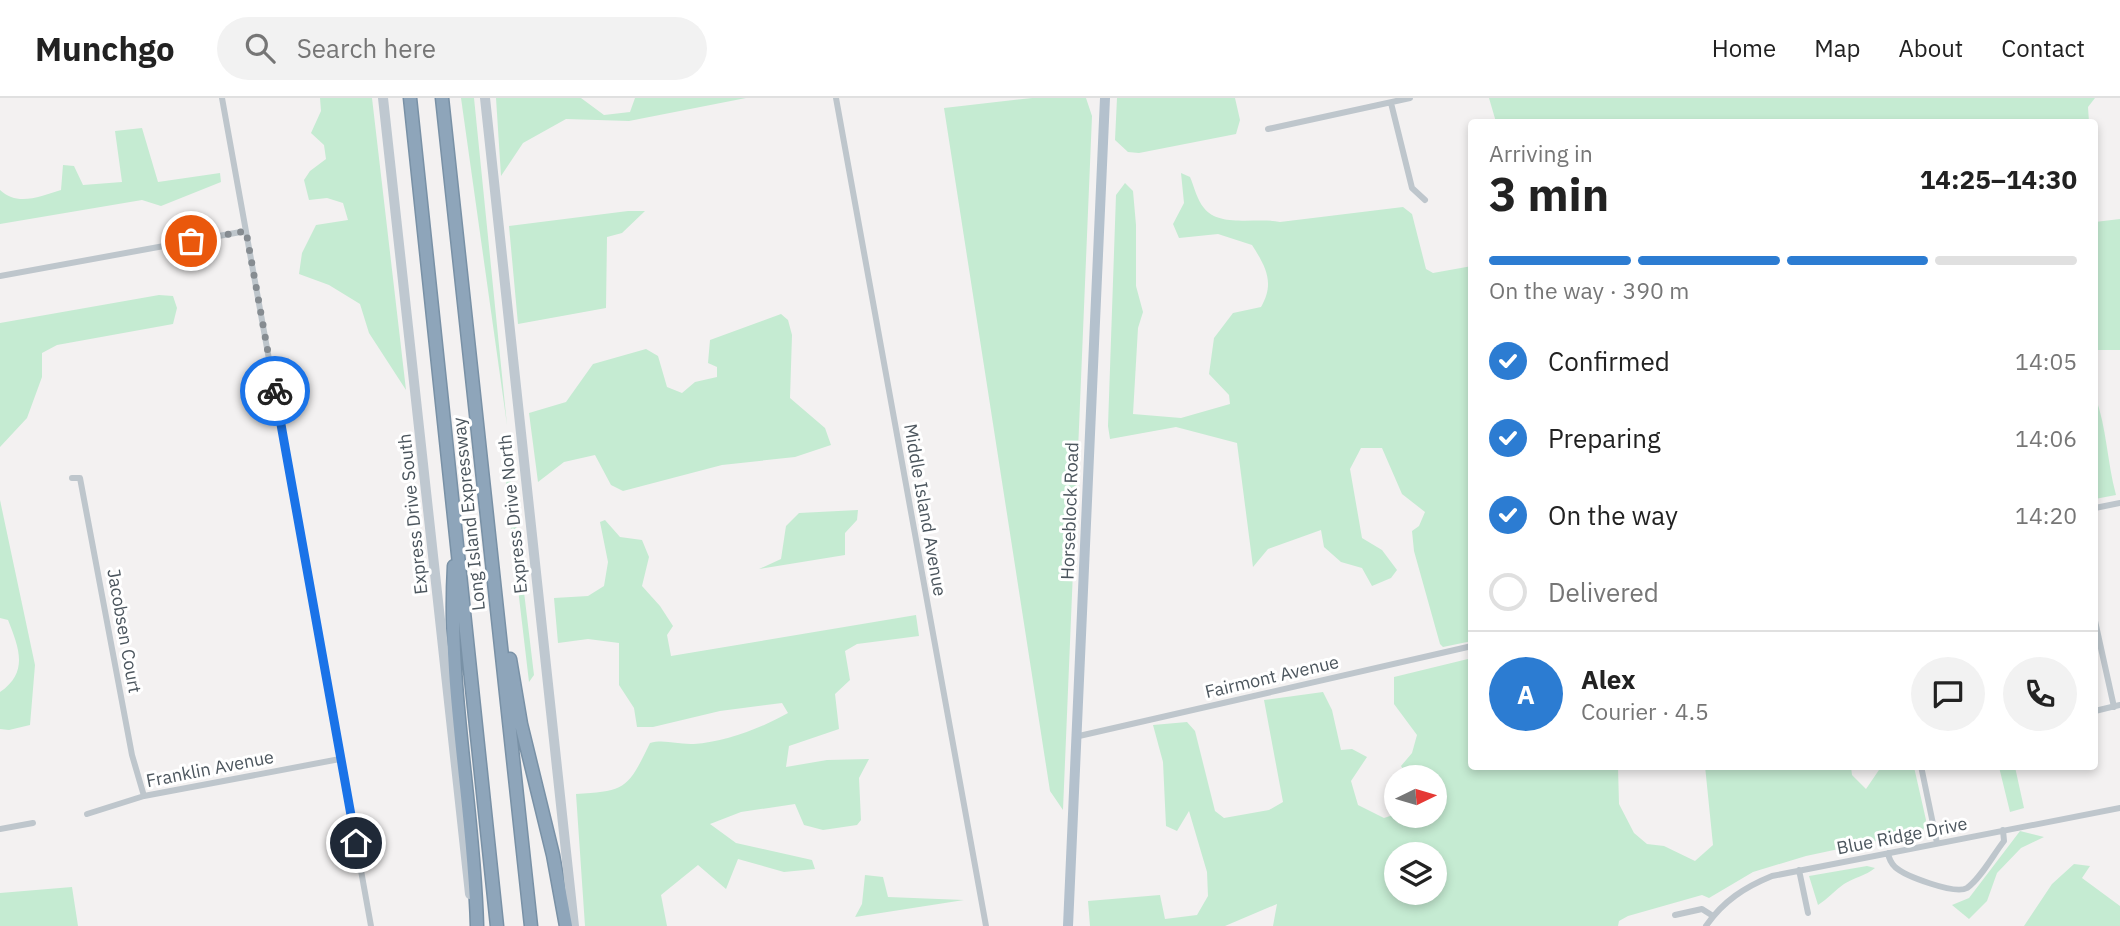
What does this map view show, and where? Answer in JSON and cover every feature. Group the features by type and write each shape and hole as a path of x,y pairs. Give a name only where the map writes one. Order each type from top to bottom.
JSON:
{"highway":[{"name":"Long Island Expressway","path":"410,98 497,926"},
{"name":"Long Island Expressway","path":"442,98 531,926"},
{"path":"456,528 452,598 455,662 476,926"},
{"path":"494,581 521,724 555,866 566,926"}],"main road":[{"name":"Express Drive South","path":"383,98 476,926"},
{"name":"Express Drive North","path":"485,98 573,926"},
{"name":"Horseblock Road","path":"1068,926 1079,736 1105,98"}],"street":[{"path":"222,98 370,926"},
{"name":"Middle Island Avenue","path":"836,98 986,926"},
{"path":"1268,128 1410,98"},
{"path":"1391,103 1412,188 1425,200"},
{"path":"0,276 246,231"},
{"name":"Jacobsen Court","path":"72,478 80,478 132,755 144,796"},
{"path":"2098,507 2120,503"},
{"path":"2098,633 2117,706 2098,710"},
{"name":"Fairmont Avenue","path":"1079,736 1468,647"},
{"name":"Franklin Avenue","path":"87,814 144,796 340,759"},
{"path":"1922,770 1937,844"},
{"name":"Blue Ridge Drive","path":"1706,926 1713,916 1749,886 1799,870 2120,808"},
{"path":"0,829 33,823"},
{"path":"1888,853 1890,862 1900,871 1950,890 1961,890 1970,885 2004,841 2003,830"},
{"path":"1799,870 1808,913"},
{"path":"1675,915 1702,909 1713,916"}],"green space":[{"path":"320,98 372,98 406,390 369,333 360,304 329,285 299,274 302,253 316,225 348,220 343,203 327,198 309,200 304,180 310,171 326,159 324,145 311,133 321,111"},
{"path":"461,98 474,98 507,425"},
{"path":"496,98 581,98 604,115 630,112 635,98 746,98 629,121 566,119 523,143 501,176"},
{"path":"1032,98 1086,98 1092,116 1063,810 1050,791 944,108"},
{"path":"1117,98 1235,98 1240,120 1236,134 1139,153 1128,152 1115,140"},
{"path":"1489,98 2095,98 2088,107 2089,119 1495,119"},
{"path":"142,128 158,182 220,173 221,182 161,206 142,200 0,224 0,190 14,198 29,199 61,190 63,165 74,166 83,185 122,182 115,131"},
{"path":"1181,173 1190,177 1204,208 1219,218 1229,220 1280,222 1403,207 1412,214 1426,269 1433,273 1468,267 1468,642 1443,647 1440,644 1414,551 1412,531 1419,526 1425,512 1402,494 1382,448 1361,448 1350,469 1362,538 1382,550 1397,570 1391,578 1372,586 1362,568 1341,562 1324,547 1321,530 1268,549 1253,567 1237,443 1176,427 1110,439 1108,426 1116,195 1125,183 1133,191 1136,286 1143,312 1138,328 1133,414 1181,418 1230,404 1229,395 1209,374 1214,338 1233,313 1261,307 1265,298 1267,275 1252,245 1218,234 1179,238 1173,224 1184,203"},
{"path":"645,211 622,233 607,237 606,308 518,324 509,226"},
{"path":"2120,219 2120,350 2098,350 2098,222"},
{"path":"159,295 173,296 177,308 173,324 57,345 42,353 42,377 27,418 0,447 0,323"},
{"path":"781,314 788,320 792,335 790,398 825,428 831,445 795,457 722,465 623,491 611,485 595,455 564,462 538,482 529,413 566,402 593,364 646,349 658,356 667,387 682,393 695,382 717,377 717,367 708,363 710,340"},
{"path":"2098,406 2102,420 2116,495 2098,498"},
{"path":"508,459 534,675 529,682 506,487"},
{"path":"0,500 35,665 30,725 9,730 0,729 0,692 15,676 19,659 8,620 0,618"},
{"path":"858,510 857,520 845,533 845,555 759,569 781,559 786,526 799,513"},
{"path":"605,520 620,537 642,540 649,557 642,586 673,626 667,635 671,656 916,615 919,636 857,644 845,651 850,680 835,694 839,729 789,746 786,767 827,760 869,759 859,778 861,820 857,825 823,830 804,825 795,804 741,812 710,824 736,843 812,860 815,869 784,872 738,859 726,889 698,865 661,895 667,926 585,926 576,794 606,791 624,784 636,770 650,743 694,744 718,740 755,729 788,713 782,703 720,711 653,727 637,727 634,708 619,685 619,643 588,639 558,643 554,598 588,596 604,586 608,562 600,522"},
{"path":"1468,659 1468,770 1618,770 1619,804 1634,833 1647,844 1664,846 1695,861 1713,845 1705,770 1851,770 1852,775 1866,789 1879,770 1915,770 1926,820 1923,831 1806,856 1753,872 1709,898 1702,895 1628,916 1619,921 1618,926 1273,926 1277,904 1225,926 1090,926 1088,901 1160,895 1165,919 1197,915 1208,896 1207,872 1189,811 1177,831 1166,826 1163,762 1153,725 1187,722 1195,731 1215,811 1224,818 1269,810 1283,802 1264,700 1323,692 1332,710 1341,750 1352,749 1367,757 1351,781 1358,805 1384,818 1384,828 1447,828 1447,765 1402,765 1412,753 1417,735 1394,704 1394,677"},
{"path":"2000,770 2016,770 2024,808 2010,812"},
{"path":"2020,831 2044,837 2021,848 1997,873 1987,901 1969,919 1952,905 1969,898"},
{"path":"2074,864 2090,866 2082,878 2120,906 2120,926 2024,926 2052,884"},
{"path":"1867,866 1875,868 1844,884 1818,905 1809,876"},
{"path":"865,875 883,877 888,897 964,900 855,917 862,904"},
{"path":"72,887 78,926 0,926 0,893"}],"way so far":[{"path":"191,241 246,231 275,391"}],"route":[{"path":"275,391 356,843"}]}
